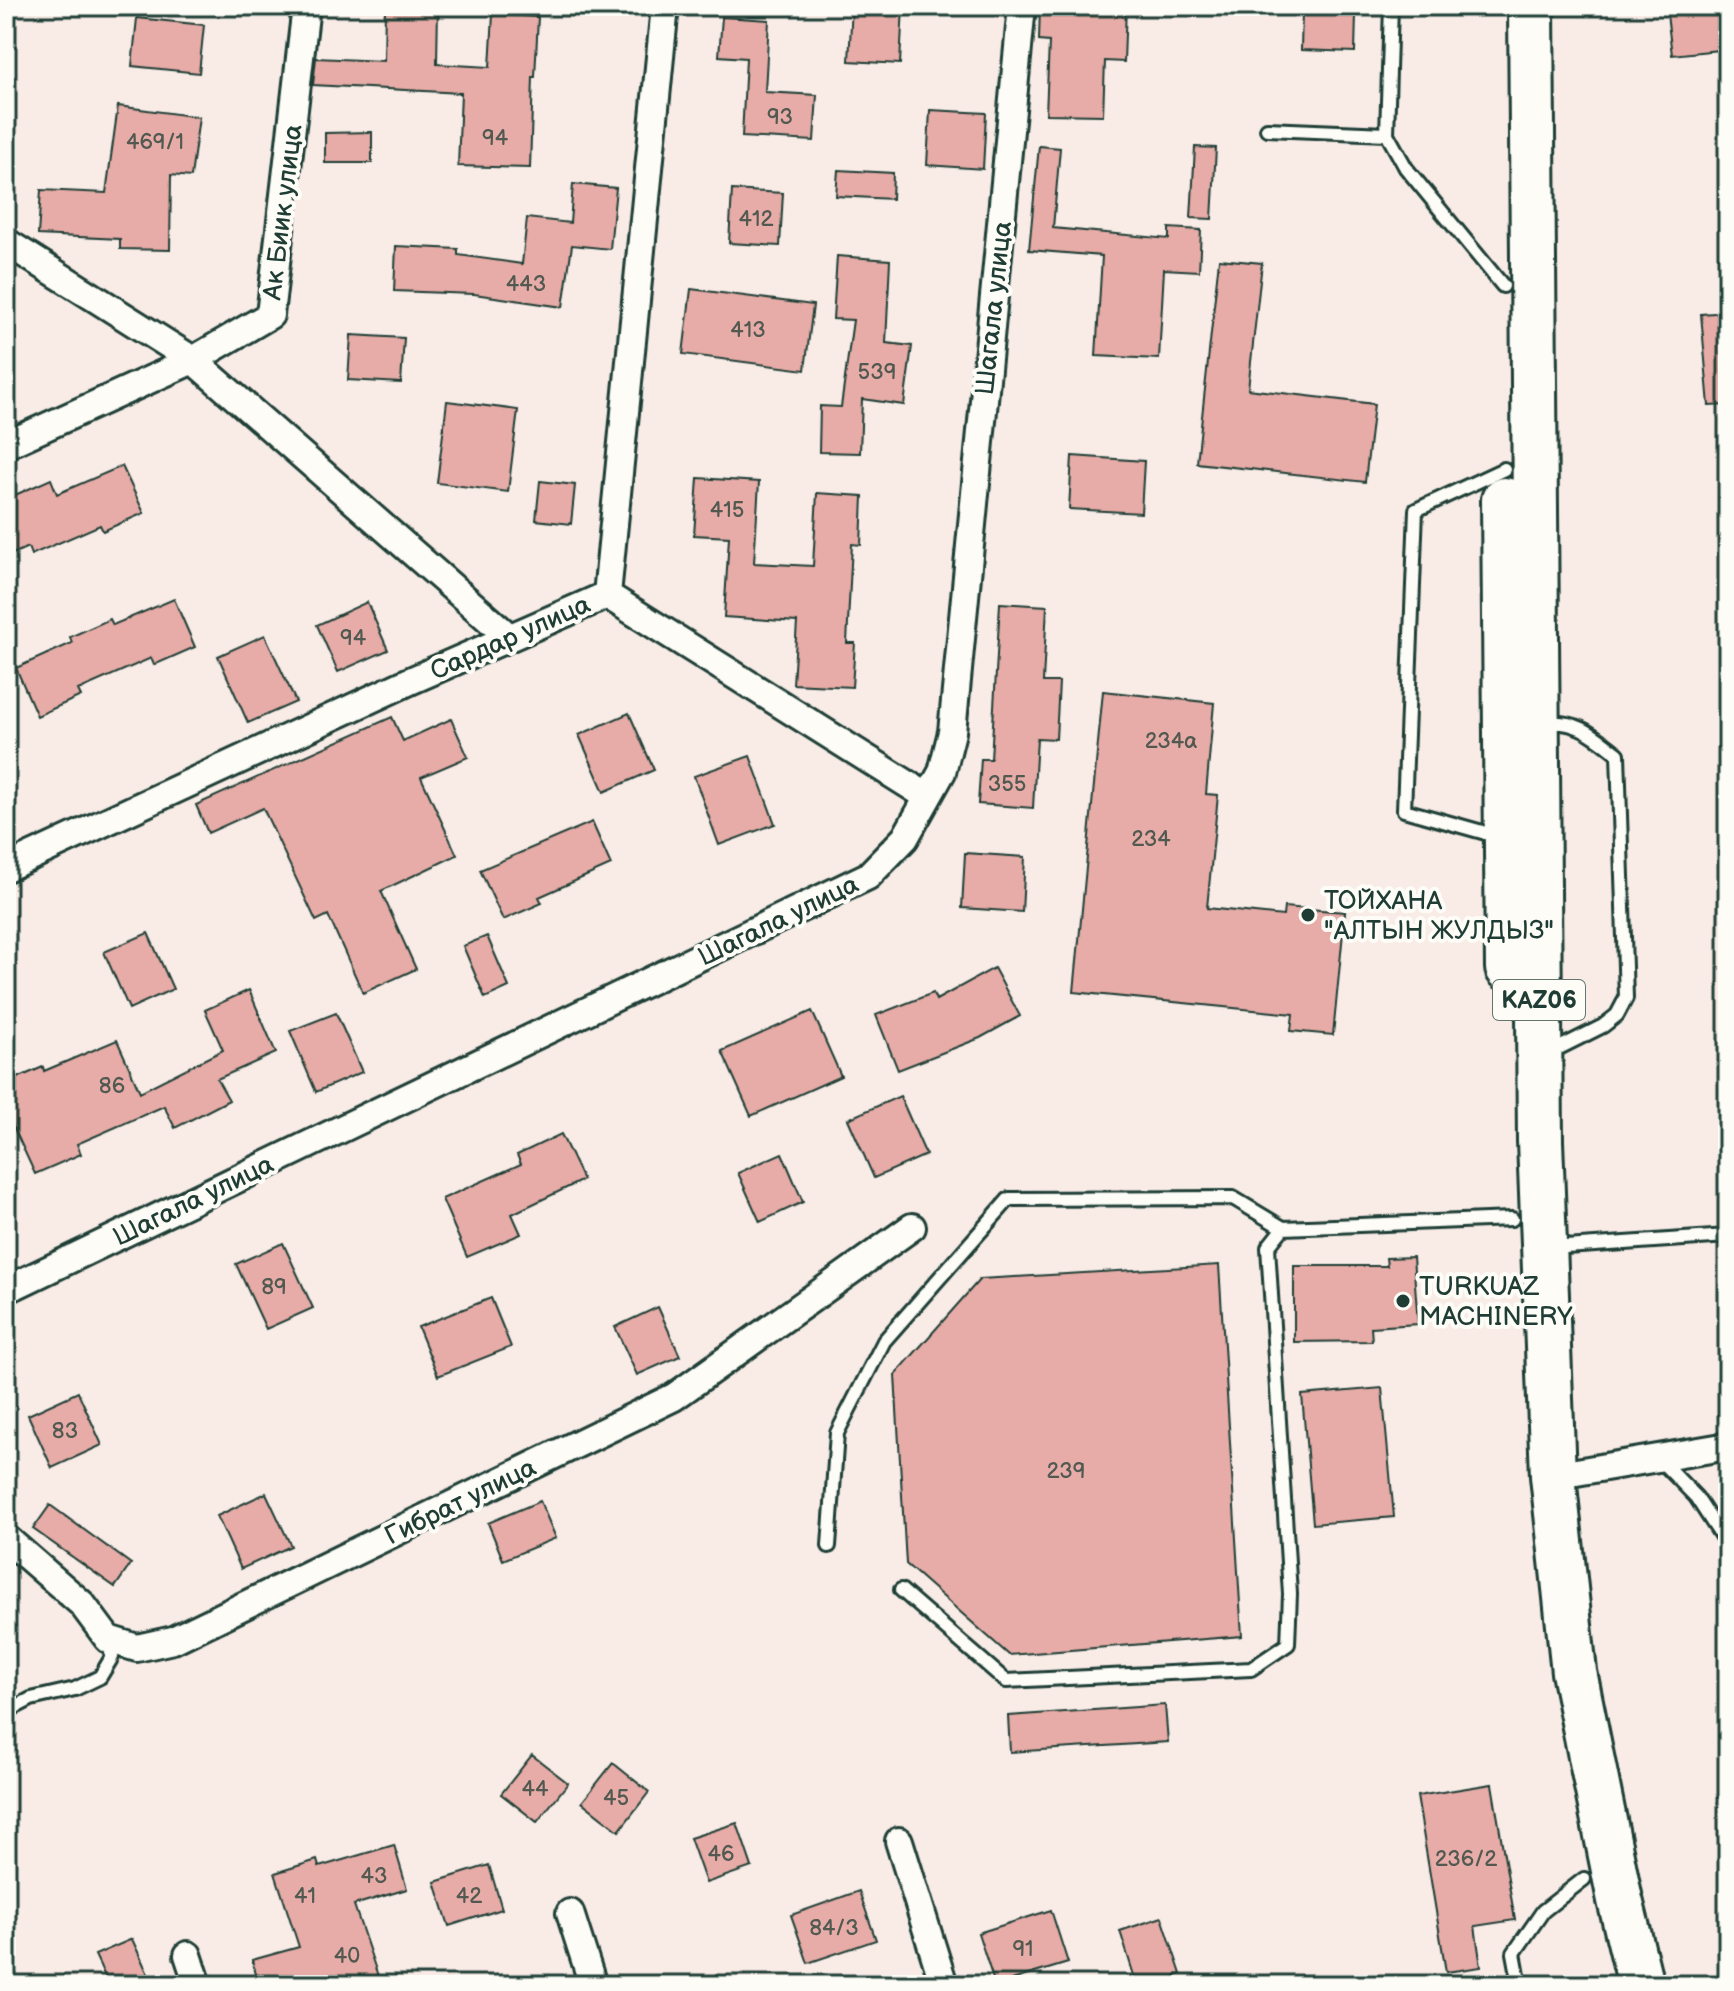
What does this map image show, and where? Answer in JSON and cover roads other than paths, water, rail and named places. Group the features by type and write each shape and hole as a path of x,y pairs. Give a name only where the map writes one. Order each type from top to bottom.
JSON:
{"highway":[{"name":"KАZ06","path":"1501,6 1512,1219 1522,1479 1543,1676 1609,1985"},
{"name":"KАZ06","path":"1531,6 1539,1058 1553,1476 1574,1672 1620,1900 1641,1985"}],"street":[{"name":"Ак Биик улица","path":"6,445 193,360 270,315 306,6"},
{"name":"Сардар улица","path":"6,868 607,595 665,6"},
{"name":"Шагала улица","path":"6,1290 868,876 905,838 942,772 952,732 1022,6"},
{"path":"6,242 193,360 509,637"},
{"path":"607,595 928,797"},
{"name":"Гибрат улица","path":"108,1639 137,1648 173,1640 674,1397 912,1227"},
{"path":"1553,1476 1728,1446"},
{"path":"6,1538 82,1604 108,1639"},
{"path":"899,1841 944,1985"},
{"path":"570,1913 593,1985"},
{"path":"188,1955 198,1985"}],"lane":[{"path":"1391,6 1387,134 1406,168 1503,286"},
{"path":"1267,129 1387,134"},
{"path":"1504,469 1416,510 1404,810 1507,839"},
{"path":"1537,726 1560,721 1588,730 1618,754 1626,998 1617,1015 1603,1026 1539,1058"},
{"path":"829,1546 837,1433 884,1341 1009,1199 1233,1198 1283,1228 1512,1219"},
{"path":"901,1590 1006,1681 1251,1669 1288,1644 1290,1594 1268,1247 1283,1228"},
{"path":"1544,1248 1728,1236"},
{"path":"1657,1458 1696,1497 1728,1546"},
{"path":"6,1712 31,1699 75,1689 100,1677 112,1657 108,1639"},
{"path":"1520,1985 1514,1953 1543,1911 1584,1879"}],"place":[{"name":"ТОЙХАНА \"АЛТЫН ЖУЛДЫЗ\"","path":"1308,915"},
{"name":"TURKUAZ MACHINERY","path":"1403,1301"}]}
